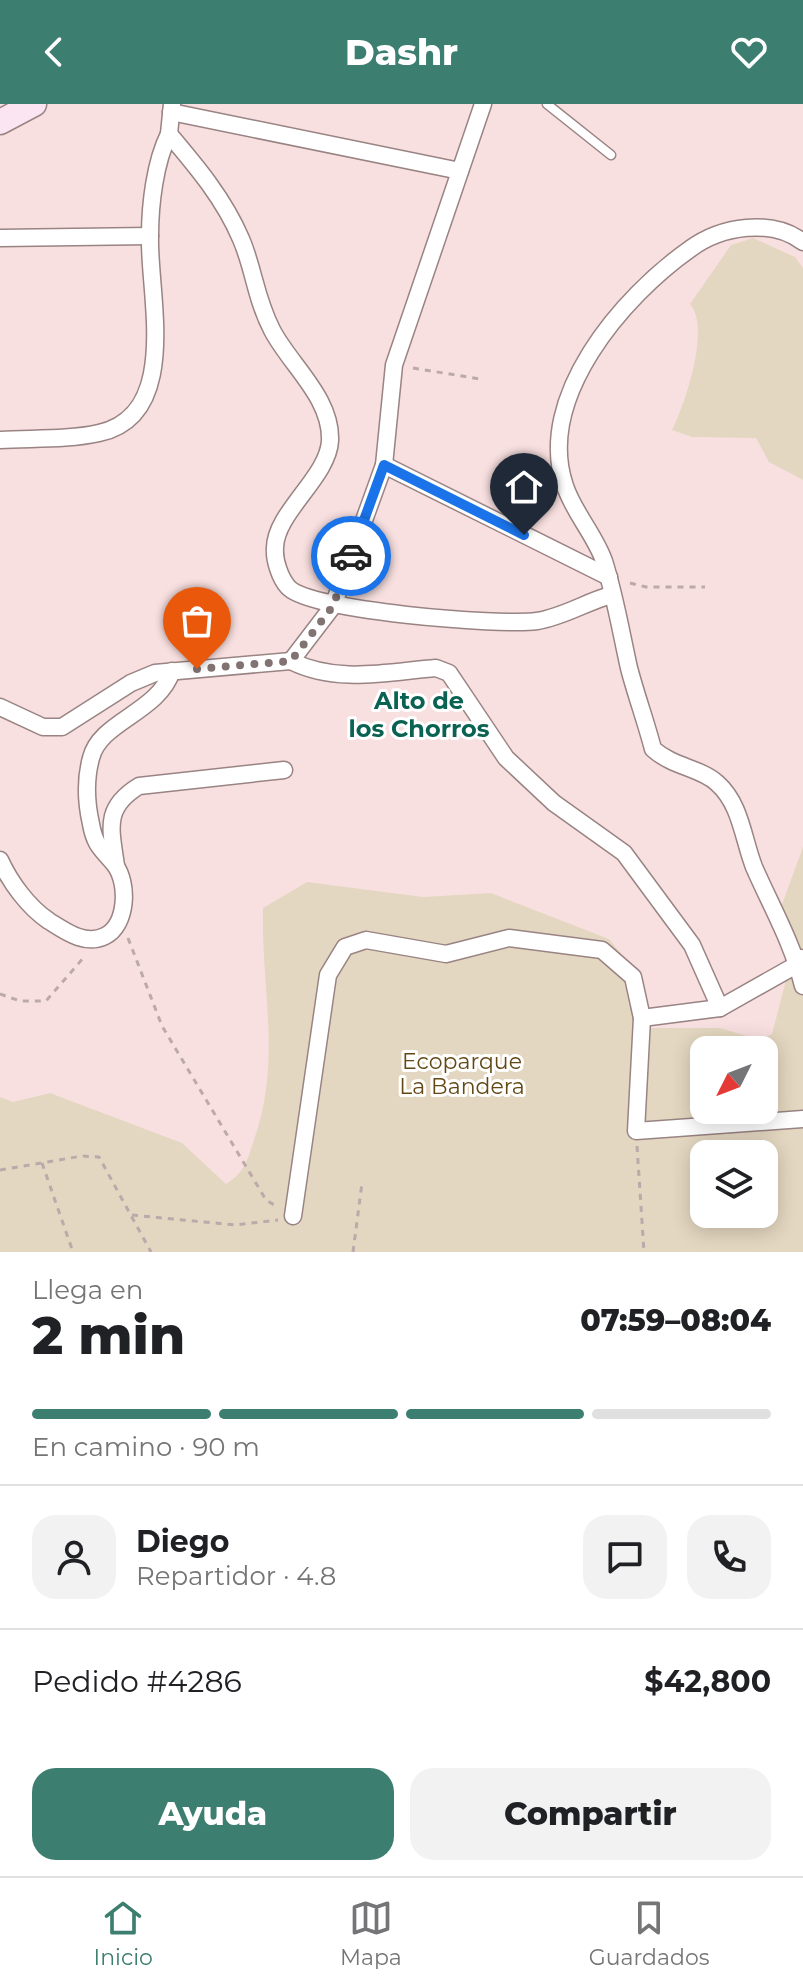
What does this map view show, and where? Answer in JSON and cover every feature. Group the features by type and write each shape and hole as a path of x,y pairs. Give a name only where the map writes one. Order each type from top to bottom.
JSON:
{"street":[{"path":"0,122 34,104"},
{"path":"291,661 333,606 384,465 394,365 434,256 483,104"},
{"path":"0,440 100,433 120,423 136,409 156,357 150,236 160,151 169,134 172,108 460,171"},
{"path":"169,134 223,203 242,241 255,296 274,334 320,402 330,441 321,465 274,544 277,564 288,587 303,597 333,606 497,622 538,621 611,595"},
{"path":"803,242 787,230 756,227 726,232 696,244 640,290 611,323 564,403 556,447 565,486 603,557 653,749 668,762 717,782 735,807 753,864 800,958 803,986"},
{"path":"0,238 150,236"},
{"path":"384,465 609,577"},
{"path":"0,707 43,727 62,727 131,683 155,673 291,661 314,672 345,676 436,668 449,673 506,758 554,803 624,853 692,945 720,1008"},
{"path":"116,866 102,854 91,827 85,784 91,753 109,733 154,701 166,688 172,671"},
{"path":"0,860 8,878 41,915 74,937 100,938 112,932 121,920 123,897 111,835 113,810 123,796 139,786 284,770"},
{"path":"293,1216 328,975 345,947 366,940 446,954 509,938 602,950 633,977 642,1018 636,1131 803,1119"},
{"path":"642,1018 720,1008 800,958"}],"lane":[{"path":"547,104 611,155"}],"path":[{"path":"394,365 480,379"},
{"path":"609,577 646,587 705,587"},
{"path":"121,920 162,1026 266,1200 293,1216"},
{"path":"0,994 20,1001 46,1001 100,938"},
{"path":"636,1131 644,1252"},
{"path":"0,1170 82,1156 99,1157 151,1252"},
{"path":"42,1163 73,1252"},
{"path":"353,1252 362,1183"},
{"path":"132,1215 235,1225 293,1216"}],"green space":[{"path":"753,238 795,257 803,268 803,480 769,462 756,438 692,437 672,430 689,385 697,348 696,315 690,304 731,245"},
{"name":"Ecoparque La Bandera","path":"803,847 803,1252 0,1252 0,1097 13,1102 50,1093 182,1143 226,1184 241,1170 254,1140 267,1082 269,1053 263,908 307,882 423,897 491,893 609,939 628,962 641,1021 650,1028 720,1028 747,1036 690,1036 690,1124 778,1124 778,1036 768,1036 772,1034 795,945 781,907"}],"way so far":[{"path":"197,669 291,661 333,606 351,556"}],"district":[{"name":"Alto de los Chorros","path":"419,714"}],"route":[{"path":"351,556 384,465 524,535"}]}
